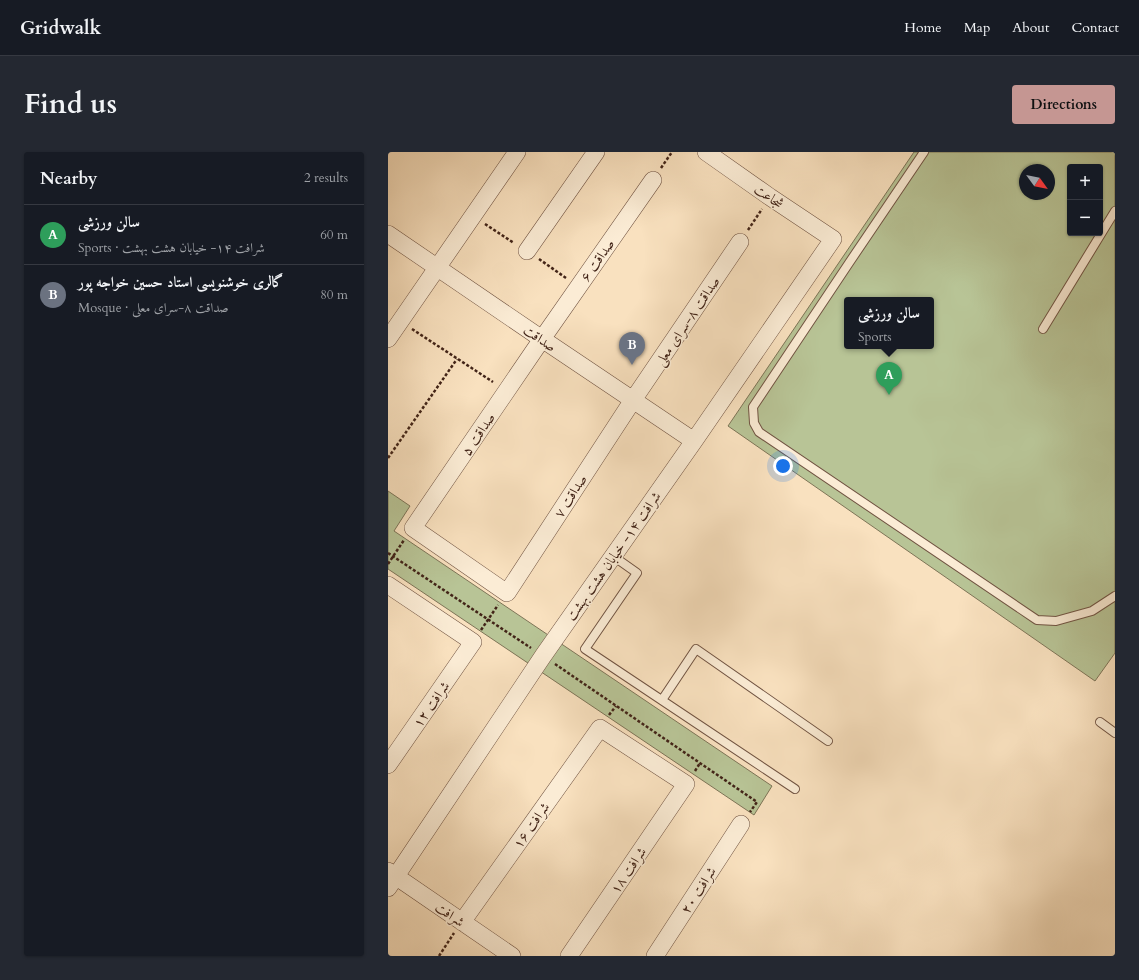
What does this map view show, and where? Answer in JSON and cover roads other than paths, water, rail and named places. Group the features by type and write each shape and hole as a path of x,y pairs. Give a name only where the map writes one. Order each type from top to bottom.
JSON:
{"street":[{"path":"388,339 517,152"},
{"path":"527,251 596,152"},
{"name":"شجاعت","path":"706,152 770,197 833,238"},
{"name":"صداقت ۶","path":"542,339 653,180"},
{"name":"صداقت","path":"388,234 694,441"},
{"name":"شرافت ۱۴- خیابان هشت بهشت","path":"390,878 694,441 833,238"},
{"name":"صداقت ۸-سرای معلی","path":"633,400 740,242"},
{"name":"صداقت ۵","path":"507,593 413,528 542,339"},
{"name":"صداقت ۷","path":"507,593 633,400"},
{"name":"شرافت ۱۲","path":"388,585 473,642 388,765"},
{"name":"شرافت ۱۶","path":"462,922 600,728 686,784"},
{"name":"شرافت ۱۸","path":"569,956 686,784"},
{"name":"شرافت ۲۰","path":"655,956 741,824"},
{"name":"شرافت","path":"390,878 462,922 512,956"}],"lane":[{"path":"924,152 848,263 753,407 754,423 759,432 1037,620 1056,621 1092,611 1115,596"},
{"path":"1043,329 1115,211"},
{"path":"613,556 638,573 585,649 795,789"},
{"path":"662,700 696,649 828,741"},
{"path":"1100,722 1115,733"}],"place":[{"name":"گالری خوشنویسی استاد حسین خواجه پور","path":"632,365"},
{"name":"سالن ورزشی","path":"889,395"}]}
